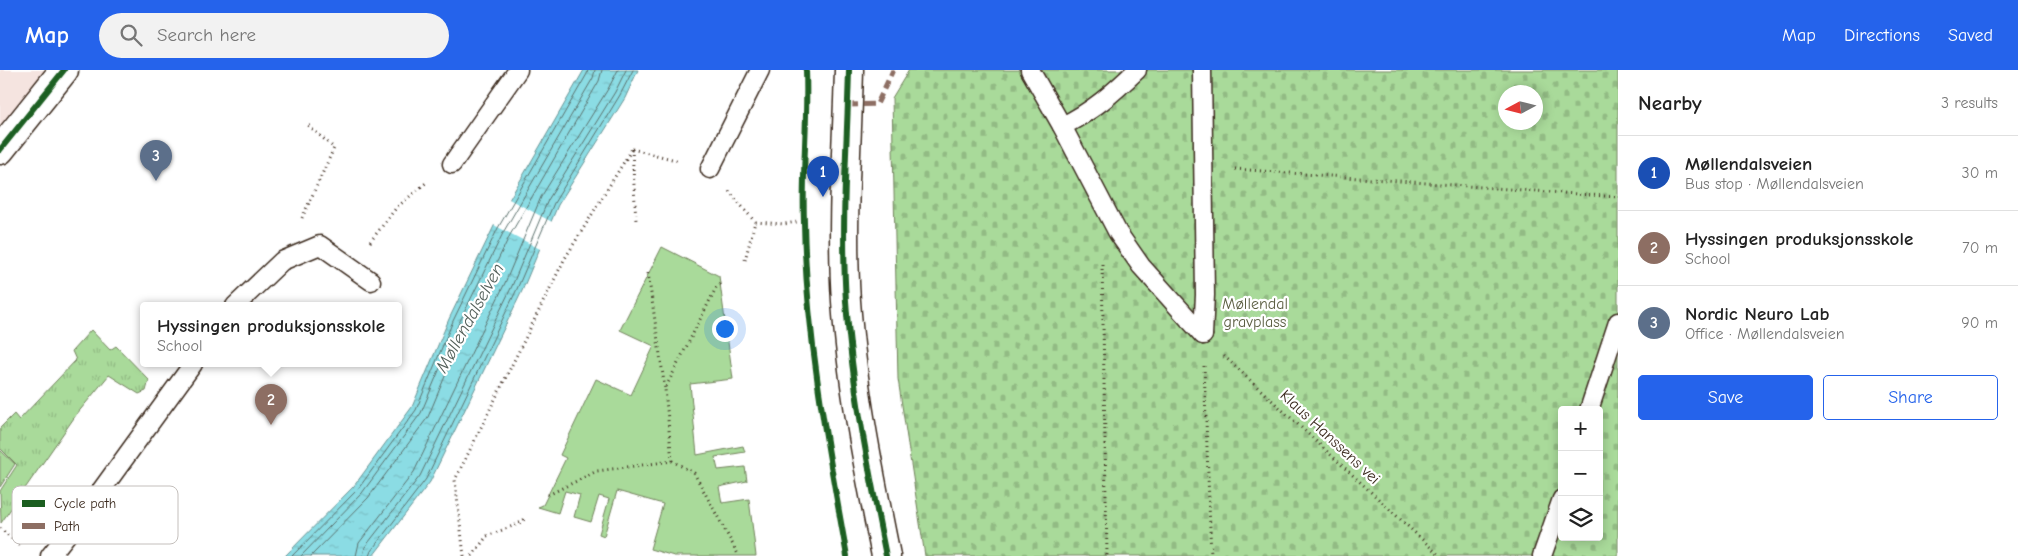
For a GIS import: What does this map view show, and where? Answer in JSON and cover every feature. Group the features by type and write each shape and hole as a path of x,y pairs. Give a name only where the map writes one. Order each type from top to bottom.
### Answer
{"street":[{"path":"0,150 64,70"},
{"path":"849,70 843,232 846,300 860,421 886,556"}],"lane":[{"path":"452,164 518,70"},
{"path":"710,168 760,70"},
{"path":"1030,70 1122,240 1141,266 1203,336"},
{"path":"1062,126 1082,117 1137,70"},
{"path":"1202,70 1205,295 1203,336"},
{"path":"239,302 282,261 320,244 371,281"},
{"path":"1591,406 1618,322"},
{"path":"104,486 191,367"},
{"path":"1542,556 1558,510"},
{"path":"50,556 60,544"}],"path":[{"path":"282,261 334,148 308,125"},
{"path":"632,149 710,168 755,222 784,224 804,222"},
{"path":"632,149 636,221"},
{"path":"464,556 455,480 564,260 632,149"},
{"path":"1203,167 1618,197"},
{"path":"350,266 406,198"},
{"path":"804,213 804,231"},
{"path":"745,260 755,222"},
{"path":"1102,261 1107,556"},
{"path":"648,274 666,389 672,461"},
{"path":"666,389 716,288 720,284"},
{"path":"1203,336 1211,556"},
{"path":"548,495 596,471 672,461 694,473 739,556"},
{"path":"472,556 487,536 518,524 526,518"},
{"path":"0,528 12,539"},
{"path":"17,544 24,550"}],"shaded area":[{"path":"0,70 64,70 0,150"}],"green space":[{"name":"Møllendal gravplass","path":"909,70 1618,70 1618,556 925,556 898,379 892,98"},
{"path":"662,247 719,276 733,379 690,384 697,455 743,446 745,452 715,457 718,470 745,467 747,481 719,487 722,503 749,499 756,556 674,556 650,549 663,504 617,491 604,536 599,534 609,499 599,496 591,522 574,517 580,495 565,491 558,513 538,507 543,505 566,458 560,455 596,379 631,395 654,346 620,330"},
{"path":"91,330 110,350 116,346 149,380 146,391 139,394 109,375 76,415 27,486 12,486 12,507 1,523 0,491 17,465 0,448 0,428 14,414 19,420 76,360 72,351"},
{"path":"0,450 15,464 0,487"}],"water":[{"name":"Møllendalselven","path":"584,70 638,70 625,98 558,205 522,291 430,482 373,556 285,556 354,486 412,407 449,319 494,226"}],"pier":[{"path":"507,198 554,223 542,250 492,224"}],"marked path":[{"path":"848,105 877,104 893,70"}],"cycle path":[{"path":"0,150 64,70"},
{"path":"806,70 804,203 809,306 819,390 847,556"},
{"path":"849,70 844,214 846,301 852,365 867,461 886,556"}],"place":[{"name":"Nordic Neuro Lab","path":"156,181"},
{"name":"Møllendalsveien","path":"823,197"},
{"name":"Hyssingen produksjonsskole","path":"271,425"}]}
